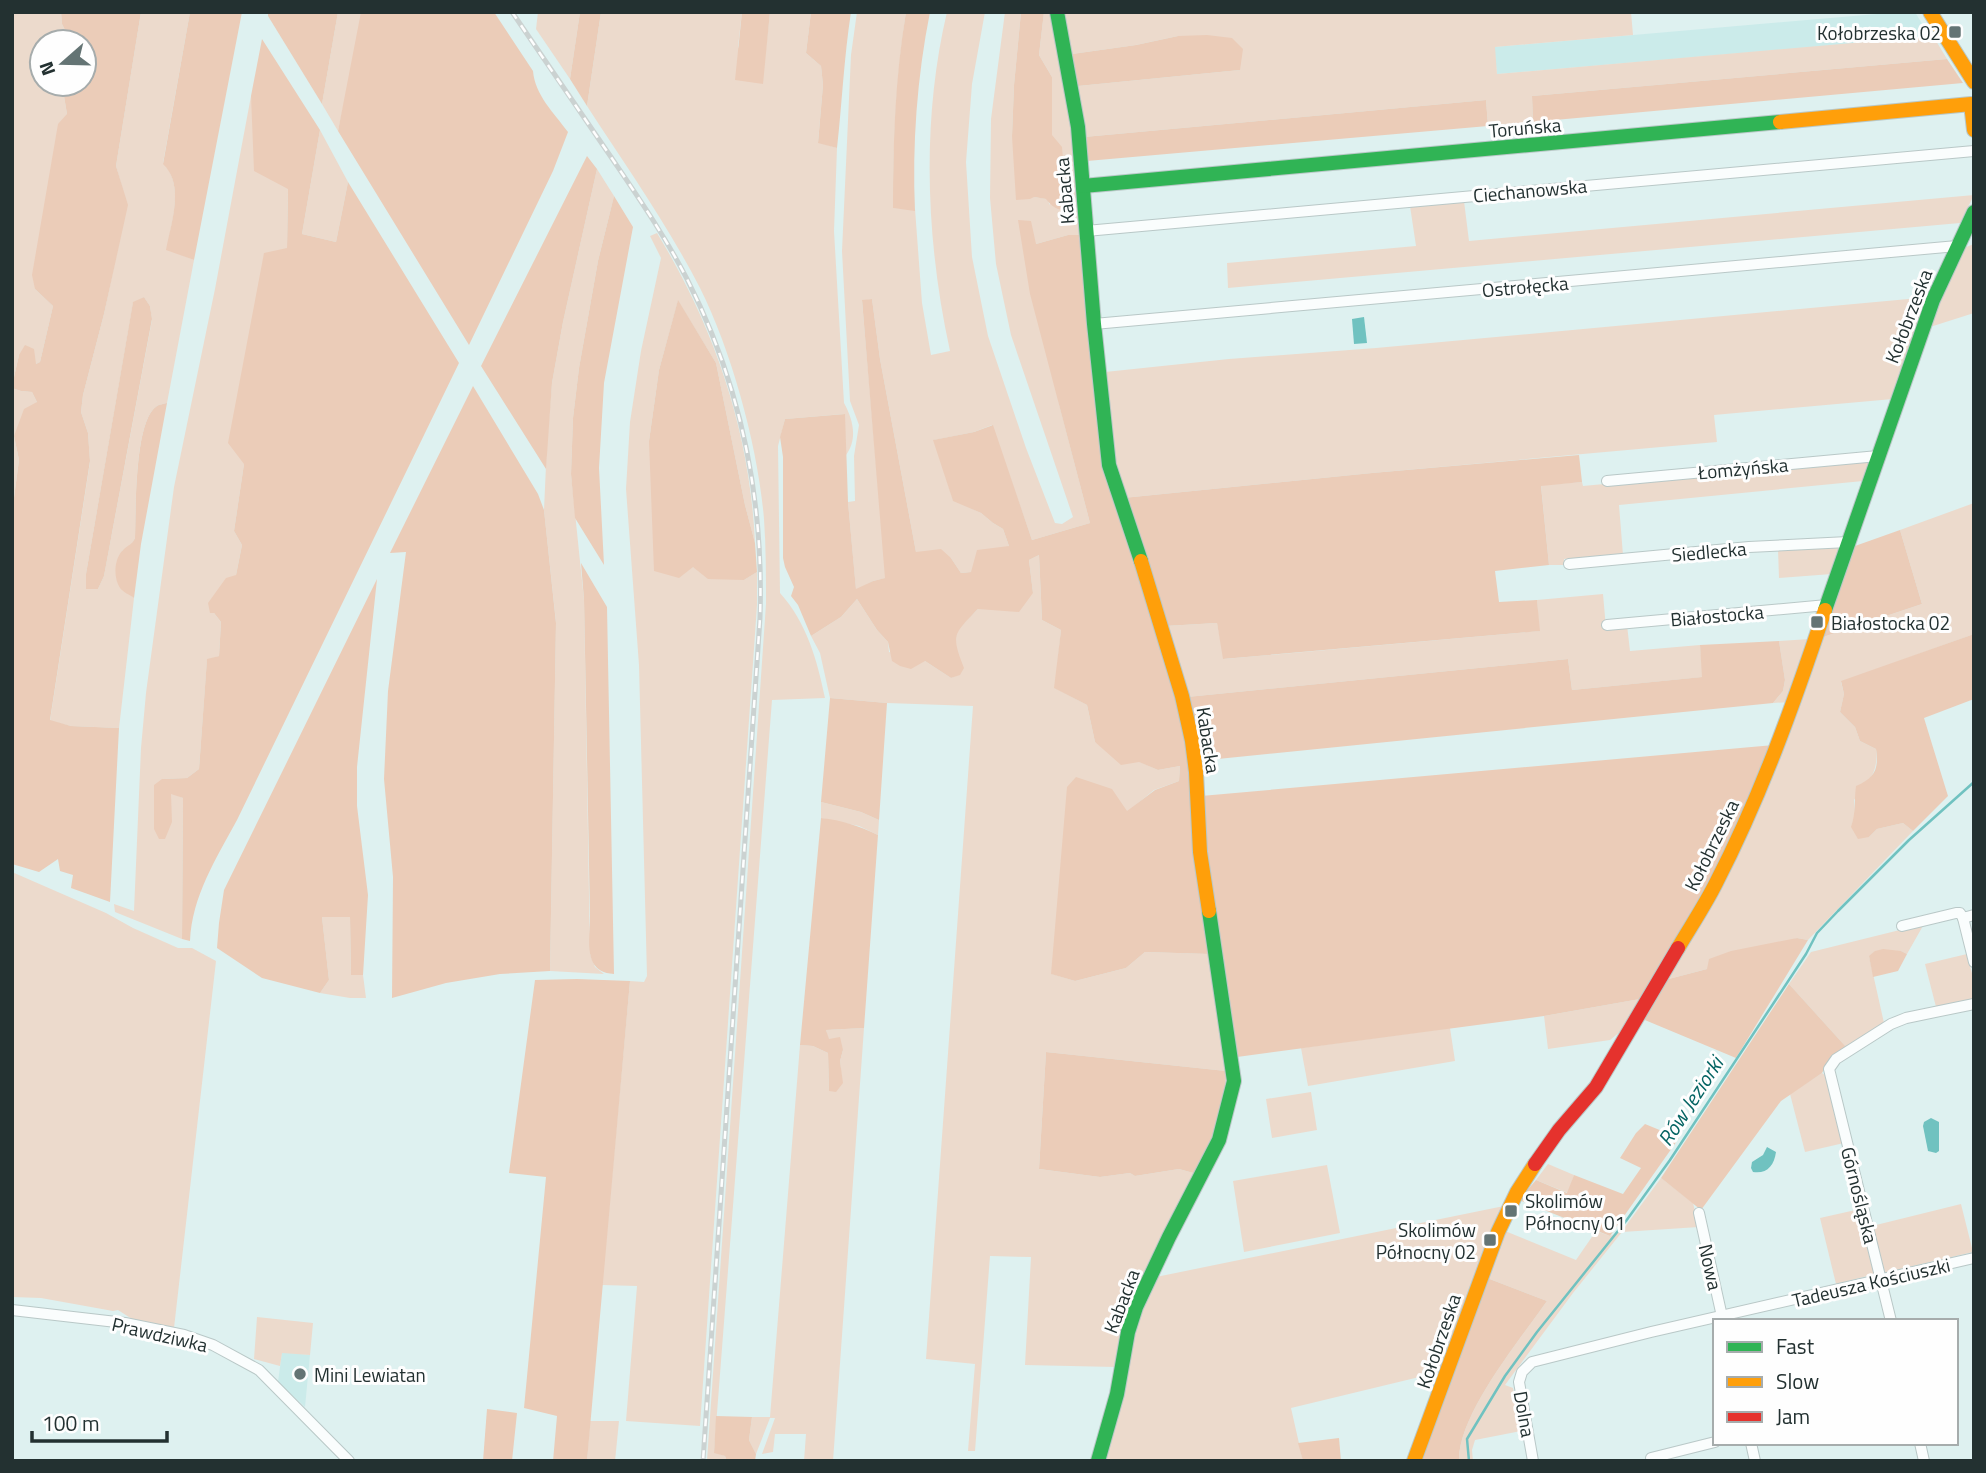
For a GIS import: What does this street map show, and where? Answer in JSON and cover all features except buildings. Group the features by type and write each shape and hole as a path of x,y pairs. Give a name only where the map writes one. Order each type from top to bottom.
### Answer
{"street":[{"name":"Kabacka","path":"1057,12 1078,127 1109,465 1182,696 1192,741 1200,852 1234,1081 1219,1140 1136,1307 1125,1344 1117,1394 1098,1461"},
{"path":"1930,12 1974,82"},
{"name":"Toruńska","path":"1083,186 1971,104 1974,130"},
{"name":"Ciechanowska","path":"1086,231 1974,151"},
{"name":"Kołobrzeska","path":"1414,1461 1492,1245 1508,1209 1570,1116 1596,1087 1714,887 1740,837 1793,705 1933,300 1974,212"},
{"name":"Ostrołęcka","path":"1094,324 1956,246"},
{"name":"Łomżyńska","path":"1607,481 1878,456"},
{"name":"Siedlecka","path":"1569,564 1749,547 1848,542"},
{"name":"Białostocka","path":"1608,625 1827,606"},
{"path":"1902,926 1956,913 1968,916 1974,962"},
{"name":"Górnośląska","path":"1891,1319 1829,1069 1836,1059 1891,1024 1906,1018 1974,1004"},
{"name":"Nowa","path":"1699,1213 1723,1319"},
{"name":"Tadeusza Kościuszki","path":"1723,1319 1974,1258"},
{"name":"Prawdziwka","path":"12,1310 134,1325 184,1335 213,1345 259,1370 349,1461"},
{"name":"Tadeusza Kościuszki","path":"1524,1368 1532,1362 1713,1321"},
{"name":"Dolna","path":"1524,1368 1519,1382 1533,1461"},
{"path":"1651,1458 1713,1442"}],"shaded area":[{"path":"12,12 61,12 64,28 28,28 28,98 64,98 67,114 35,289 53,306 40,362 36,364 19,355 12,386"},
{"path":"61,12 141,12 116,166 128,205 83,395 81,412 88,433 90,461 50,720 71,726 119,728 110,902 71,888 73,875 60,871 58,859 39,872 12,864 12,513 19,460 14,436 24,409 37,402 32,392 21,391 12,386 19,355 25,345 34,349 36,364 40,362 53,306 35,289 32,275 58,124 67,114 64,98 98,98 98,28 64,28"},
{"path":"141,12 190,12 163,163 170,172 175,193 167,249 194,260 167,403 157,406 149,415 140,447 135,538 132,544 122,551 121,588 134,598 119,728 71,726 50,721 90,462 88,433 81,412 83,395 104,314 127,205 116,166","holes":["144,297 150,306 152,320 104,576 98,589 86,574 133,303"]},
{"path":"190,12 242,12 194,260 166,250 175,193 170,173 163,164"},
{"path":"268,12 338,12 322,104 268,16"},
{"path":"338,12 364,12 338,131 322,104"},
{"path":"361,12 494,12 533,71 541,96 568,132 553,171 469,345 338,131"},
{"path":"538,12 580,12 570,79 536,29"},
{"path":"580,12 601,12 587,106 570,79"},
{"path":"601,12 742,12 738,47 762,84 770,12 811,12 806,53 821,66 823,85 818,142 837,148 834,231 844,403 852,422 853,436 846,455 844,414 785,419 778,446 780,593 810,642 825,698 772,700 714,1452 725,1456 727,1461 707,1461 766,604 764,519 750,431 733,370 712,313 674,241 587,106"},
{"path":"742,12 770,12 763,84 735,80"},
{"path":"811,12 851,12 837,148 818,143 823,85 821,66 806,53"},
{"path":"857,12 906,12 896,110 893,208 915,209 922,303 931,355 950,351 936,267 930,182 933,96 939,54 947,12 985,12 972,84 966,162 972,257 988,336 1055,523 1062,524 1073,517 1011,335 996,264 990,198 991,119 1005,12 1021,12 1012,136 1034,197 1047,199 1050,205 1052,77 1039,55 1044,12 1054,12 1069,96 1081,235 1068,235 1036,244 1059,404 1090,523 1032,540 992,425 974,432 934,440 953,500 981,513 1003,529 1009,546 971,572 961,573 951,558 916,552 880,359 872,299 862,301 886,578 856,590 848,502 855,501 854,456 859,425 850,401 842,251 851,55"},
{"path":"906,12 930,12 917,111 915,211 893,208 895,110"},
{"path":"1021,12 1044,12 1039,55 1052,77 1052,135 1062,147 1067,210 1055,208 1046,199 1034,197 1016,200 1012,136"},
{"path":"1062,12 1631,12 1633,35 1495,47 1497,74 1933,36 1947,59 1532,96 1533,122 1488,126 1486,100 1084,137 1078,86 1240,70 1178,36 1072,54"},
{"path":"1915,12 1930,37 1497,74 1494,47"},
{"path":"1178,36 1232,38 1243,49 1240,70 1078,86 1072,54"},
{"path":"262,39 320,130 302,234 336,242 348,182 459,363 237,820 206,878 195,909 190,941 182,939 183,798 171,794 172,822 165,839 159,839 154,829 154,785 162,779 187,778 199,769 207,659 219,656 221,622 214,613 210,613 208,603 226,578 236,575 242,545 234,531 244,464 228,443 264,253 287,248 288,189 254,171 251,96"},
{"path":"1947,59 1963,83 1533,122 1532,96"},
{"path":"251,96 254,118 288,188 287,248 244,464 234,531 242,545 236,575 214,613 221,622 219,656 207,660 199,769 187,778 162,779 171,793 183,798 182,939 115,912 114,904 134,911 146,693 174,487"},
{"path":"1486,100 1488,126 1087,161 1084,137"},
{"path":"320,130 348,182 336,242 302,234"},
{"path":"587,156 597,169 552,383 546,469 481,366"},
{"path":"597,169 614,196 598,261 579,368 573,418 571,474 584,600 590,954 595,967 604,974 550,971 556,622 544,510 552,383"},
{"path":"1974,195 1960,223 1228,288 1227,263 1416,246 1410,206 1464,201 1469,241"},
{"path":"614,196 633,227 604,383 599,468 604,565 575,518 571,474 573,418 579,368 598,261"},
{"path":"1018,220 1031,221 1036,244 1068,235 1081,235 1118,513 1177,698 1190,758 1193,855 1209,954 1145,952 1126,968 1075,981 1051,974 1067,787 1076,777 1112,789 1127,811 1155,790 1179,781 1180,766 1158,770 1139,762 1121,765 1095,742 1087,705 1054,688 1061,630 1042,620 1039,555 1029,560 1033,593 1019,612 978,609 963,624 956,641 964,668 960,675 951,678 925,661 911,669 892,661 888,642 857,599 841,617 811,636 798,605 791,596 794,587 783,558 783,457 780,437 785,419 845,414 848,502 856,589 885,578 862,300 872,299 880,359 916,552 941,549 961,573 971,572 977,550 1009,546 1003,529 981,513 953,501 933,440 974,432 993,425 1032,540 1090,523 1030,294"},
{"path":"657,233 696,306 726,382 746,461 755,543 716,363 678,301 659,370 649,441 693,567 744,580 757,572 757,605 700,1426 626,1421 637,1286 602,1285 630,981 644,982 647,976 639,665 626,489 630,422 641,351 661,258 650,236"},
{"path":"1974,244 1974,313 1930,327 1961,249"},
{"path":"144,297 150,306 152,319 104,576 98,589 86,589 86,574 133,302"},
{"path":"1930,297 1893,399 1714,415 1717,442 1123,498 1114,462 1105,372"},
{"path":"678,300 716,363 755,543 757,572 744,580 708,579 693,567 679,578 654,571 649,441 659,370"},
{"path":"473,386 538,494 544,510 556,623 550,971 500,974 446,983 392,998 393,877 384,779 388,691 406,552 390,553"},
{"path":"12,388 32,392 37,402 14,436 19,460 12,513"},
{"path":"167,403 141,544 134,598 118,584 116,563 123,550 135,538 136,488 144,429 149,415 157,406"},
{"path":"1579,455 1582,482 1541,486 1549,565 1495,571 1499,602 1537,600 1540,631 1223,659 1217,623 1165,626 1123,498 1372,473"},
{"path":"1871,459 1863,481 1619,505 1623,555 1564,559 1564,565 1549,565 1541,485 1582,482 1583,486"},
{"path":"1974,503 1974,634 1841,682 1844,694 1840,712 1855,727 1860,741 1876,749 1874,771 1854,800 1855,818 1869,837 1877,829 1903,823 1913,831 1808,940 1797,938 1707,969 1661,981 1737,853 1804,694 1823,637 1922,604 1900,530"},
{"path":"1900,530 1922,604 1823,637 1855,546"},
{"path":"1841,546 1832,574 1779,578 1778,549"},
{"path":"1039,555 1042,620 1061,630 1055,688 1087,705 1095,742 1158,770 1180,766 1179,781 1154,790 1127,812 1052,974 1075,981 1126,968 1145,952 1209,954 1226,1071 1046,1052 1039,1169 1100,1177 1130,1173 1135,1176 1179,1169 1197,1174 1116,1367 1025,1365 1031,1257 990,1256 975,1451 968,1451 975,1364 926,1359 973,706 830,698 820,653 811,636 841,617 857,599 888,642 889,652 925,661 951,678 960,674 955,643 957,630 978,609 1033,593 1029,560"},
{"path":"581,563 607,607 614,974 604,972 592,961 589,944 584,600"},
{"path":"377,579 357,767 357,806 368,895 363,975 351,975 350,917 322,917 329,980 320,993 262,978 217,948 219,923 224,890"},
{"path":"1603,594 1606,628 1627,625 1630,651 1700,645 1703,677 1572,690 1568,659 1187,697 1165,626 1217,623 1224,659 1539,631 1537,600"},
{"path":"1974,634 1974,699 1924,718 1948,796 1913,831 1903,823 1877,829 1869,837 1858,839 1851,827 1856,786 1868,780 1874,772 1877,756 1876,749 1860,741 1855,727 1840,712 1844,694 1841,681"},
{"path":"1810,639 1791,702 1773,703 1783,691 1785,680 1779,641"},
{"path":"1779,641 1785,680 1783,691 1773,703 1198,761 1187,697 1568,659 1572,690 1702,677 1700,645"},
{"path":"830,698 887,703 879,820 861,812 821,802"},
{"path":"1774,745 1734,835 1662,965 1640,999 1544,1016 1237,1057 1216,937 1201,796"},
{"path":"821,802 861,812 879,820 878,835 859,826 821,818"},
{"path":"821,818 850,824 878,835 864,1028 826,1030 829,1039 840,1037 843,1050 840,1061 843,1083 836,1092 829,1091 828,1053 813,1046 800,1045"},
{"path":"12,872 178,948 192,948 216,961 174,1328 132,1319 118,1310 41,1298 12,1297"},
{"path":"350,916 351,975 363,975 366,998 320,993 329,980 322,917"},
{"path":"1924,924 1907,954 1901,951 1869,956 1884,1023 1847,1048 1789,984 1811,952"},
{"path":"1797,938 1808,940 1736,1058 1640,1018 1661,981 1707,969 1709,959 1731,951"},
{"path":"1883,949 1907,954 1898,971 1873,977 1869,956"},
{"path":"1967,954 1974,981 1974,999 1936,1007 1925,964"},
{"path":"535,980 630,981 587,1461 553,1461 557,1416 524,1408 546,1177 509,1173"},
{"path":"1789,984 1847,1048 1829,1060 1822,1073 1781,1101 1701,1210 1661,1178"},
{"path":"1640,999 1621,1031 1610,1040 1548,1049 1544,1016"},
{"path":"864,1028 833,1461 804,1461 806,1434 775,1434 773,1452 762,1454 775,1418 770,1418 756,1454 749,1440 752,1417 770,1417 800,1045 813,1046 828,1053 829,1091 842,1083 840,1061 843,1050 828,1039 826,1030"},
{"path":"1450,1028 1455,1061 1308,1086 1301,1048"},
{"path":"1046,1052 1226,1071 1225,1104 1216,1134 1197,1174 1179,1169 1135,1176 1130,1173 1100,1177 1039,1169"},
{"path":"1822,1073 1829,1078 1844,1143 1805,1152 1790,1094"},
{"path":"1311,1092 1317,1130 1272,1138 1266,1099"},
{"path":"1645,1124 1679,1138 1610,1236 1519,1200 1536,1180 1567,1193 1574,1175 1623,1194 1641,1168 1620,1158"},
{"path":"1548,1164 1574,1175 1568,1193 1536,1180"},
{"path":"1327,1165 1340,1233 1244,1252 1233,1181"},
{"path":"1661,1178 1693,1203 1699,1227 1622,1232 1505,1385 1513,1388 1521,1431 1475,1440 1473,1461 1459,1461 1461,1442 1479,1400 1547,1301 1487,1278 1505,1231 1576,1260 1596,1231 1610,1236 1622,1231"},
{"path":"1961,1204 1973,1252 1883,1273 1872,1226"},
{"path":"1504,1206 1440,1372 1291,1408 1303,1461 1103,1461 1133,1333 1156,1277"},
{"path":"1860,1209 1875,1274 1836,1284 1820,1218"},
{"path":"1487,1278 1547,1301 1479,1400 1461,1442 1459,1461 1419,1461"},
{"path":"257,1317 313,1323 310,1355 282,1353 280,1366 254,1359"},
{"path":"282,1352 310,1355 305,1407 278,1382"},
{"path":"487,1409 517,1413 512,1461 483,1461"},
{"path":"716,1416 752,1417 749,1440 756,1454 755,1461 727,1461 725,1456 714,1453"},
{"path":"590,1421 619,1421 615,1461 587,1461"},
{"path":"1339,1438 1341,1461 1303,1461 1298,1443"}],"water":[{"path":"1364,317 1367,343 1354,344 1352,319"},
{"path":"1931,1118 1939,1122 1939,1151 1936,1153 1928,1151 1923,1126 1924,1122"},
{"path":"1767,1147 1776,1152 1772,1165 1762,1172 1753,1172 1752,1162 1763,1155"}],"waterway":[{"name":"Rów Jeziorki","path":"1469,1461 1467,1439 1505,1376 1670,1160 1806,954 1817,933 1909,840 1974,782"}],"railway":[{"path":"512,12 641,202 687,279 722,360 735,402 753,487 758,530 760,618 703,1461"}],"traffic: fast":[{"path":"1057,12 1078,127 1109,465 1141,561"},
{"path":"1083,186 1780,122"},
{"path":"1825,610 1933,300 1974,212"},
{"path":"1098,1461 1117,1394 1128,1332 1136,1307 1219,1140 1234,1081 1209,911"}],"traffic: slow":[{"path":"1930,12 1974,82"},
{"path":"1780,122 1971,104 1974,130"},
{"path":"1141,561 1182,696 1192,741 1200,852 1209,911"},
{"path":"1678,948 1712,891 1748,817 1789,714 1825,610"},
{"path":"1414,1461 1498,1232 1517,1192 1535,1164"}],"traffic: jam":[{"path":"1535,1164 1559,1130 1596,1087 1678,948"}],"place":[{"name":"Kołobrzeska 02","path":"1955,32"},
{"name":"Białostocka 02","path":"1817,622"},
{"name":"Skolimów Północny 01","path":"1511,1211"},
{"name":"Skolimów Północny 02","path":"1490,1240"},
{"name":"Mini Lewiatan","path":"300,1374"}]}
